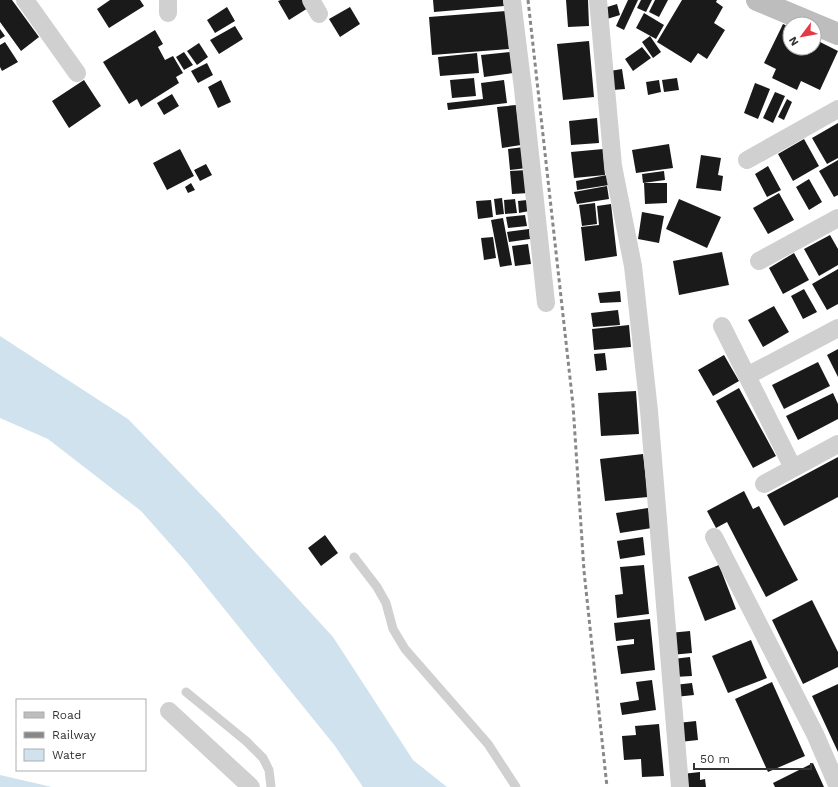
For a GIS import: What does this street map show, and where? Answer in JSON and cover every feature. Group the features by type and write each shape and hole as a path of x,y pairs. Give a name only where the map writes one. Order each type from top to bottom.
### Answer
{"street":[{"path":"25,0 77,73"},
{"path":"512,0 546,303"},
{"path":"598,0 613,166 633,266 647,396 680,787"},
{"path":"757,0 838,34"},
{"path":"747,160 838,109"},
{"path":"759,261 838,218"},
{"path":"722,326 794,468"},
{"path":"747,376 838,328"},
{"path":"764,484 838,444"},
{"path":"714,537 815,734 838,787"},
{"path":"169,711 251,787"}],"lane":[{"path":"354,557 377,587 386,603 393,629 405,649 488,744 516,787"},
{"path":"186,692 246,741 263,758 268,770 272,787"}],"water":[{"path":"0,336 128,419 221,515 333,637 413,760 447,787 363,787 335,746 188,564 141,511 48,439 0,418"},
{"path":"0,775 52,787 0,787"}],"building":[{"path":"0,0 12,0 39,37 21,51 0,22"},
{"path":"110,0 140,0 144,6 109,28 97,9"},
{"path":"303,0 308,8 289,20 278,1"},
{"path":"433,0 503,0 504,6 434,12"},
{"path":"566,0 588,0 589,26 568,27"},
{"path":"628,0 638,0 624,30 616,26"},
{"path":"641,0 652,0 646,12 637,8"},
{"path":"655,0 668,0 659,17 649,12"},
{"path":"682,0 717,0 716,2 723,7 714,23 725,30 707,59 698,53 691,63 657,42"},
{"path":"617,4 620,15 607,19 604,8"},
{"path":"227,7 235,21 215,33 207,20"},
{"path":"350,7 360,24 340,37 329,19"},
{"path":"506,11 509,49 432,55 429,17"},
{"path":"644,13 664,25 656,39 636,28"},
{"path":"235,26 243,39 219,54 210,40"},
{"path":"782,26 782,56 822,56 822,43 838,51 820,90 801,81 797,90 772,78 776,69 764,63"},
{"path":"0,29 5,36 0,39"},
{"path":"155,30 163,44 158,47 165,60 173,56 183,73 176,77 179,83 141,107 137,99 129,104 103,62"},
{"path":"650,36 661,52 653,58 642,42"},
{"path":"589,41 594,97 563,100 557,44"},
{"path":"5,42 18,62 2,71 0,67 0,45"},
{"path":"199,43 208,57 197,65 187,51"},
{"path":"642,47 651,58 633,71 625,59"},
{"path":"184,52 193,65 184,70 176,57"},
{"path":"510,52 513,73 484,77 481,55"},
{"path":"477,53 479,73 440,76 438,57"},
{"path":"207,63 213,75 198,83 191,71"},
{"path":"622,69 625,89 613,90 610,71"},
{"path":"474,78 476,96 452,98 450,80"},
{"path":"677,78 679,90 664,92 662,80"},
{"path":"84,80 101,106 69,128 52,101"},
{"path":"221,80 231,102 218,108 208,87"},
{"path":"504,80 507,103 448,110 447,103 483,99 481,83"},
{"path":"659,80 661,92 648,95 646,82"},
{"path":"755,83 770,89 758,119 744,113"},
{"path":"775,92 785,96 773,123 763,118"},
{"path":"172,94 179,106 164,115 157,103"},
{"path":"787,99 792,102 784,120 778,117"},
{"path":"516,105 521,145 502,148 497,107"},
{"path":"597,118 599,143 571,145 569,121"},
{"path":"838,123 838,158 827,164 812,138"},
{"path":"804,139 819,166 793,181 778,154"},
{"path":"669,144 673,168 636,173 632,150"},
{"path":"524,147 527,168 510,170 508,149"},
{"path":"180,149 194,176 167,190 153,163"},
{"path":"603,149 605,175 574,178 571,152"},
{"path":"701,155 721,158 718,175 723,176 721,191 696,188"},
{"path":"838,160 838,195 834,197 819,171"},
{"path":"206,164 212,175 200,181 194,170"},
{"path":"768,166 781,190 767,197 755,174"},
{"path":"527,170 529,193 512,194 510,171"},
{"path":"664,171 665,180 643,183 642,174"},
{"path":"607,175 609,185 577,190 576,181"},
{"path":"809,179 822,202 809,210 796,187"},
{"path":"191,183 195,190 188,193 185,187"},
{"path":"644,183 667,183 667,203 645,204"},
{"path":"607,186 609,199 577,204 574,192"},
{"path":"779,193 794,220 768,234 753,208"},
{"path":"502,198 504,214 496,215 494,199"},
{"path":"515,199 517,213 505,214 504,200"},
{"path":"679,199 721,217 707,248 666,229"},
{"path":"491,200 493,217 478,219 476,201"},
{"path":"527,200 529,211 519,213 518,201"},
{"path":"595,203 597,224 582,226 579,205"},
{"path":"611,204 617,256 585,261 581,227 599,225 597,206"},
{"path":"642,212 664,216 659,243 638,239"},
{"path":"525,215 527,226 508,228 506,217"},
{"path":"503,218 512,265 500,267 491,220"},
{"path":"529,229 530,239 509,242 507,232"},
{"path":"830,235 838,249 838,265 819,276 804,249"},
{"path":"493,237 496,258 484,260 481,238"},
{"path":"528,244 531,264 515,266 512,246"},
{"path":"722,252 729,285 679,295 673,261"},
{"path":"794,253 809,280 783,294 769,268"},
{"path":"838,269 838,304 827,310 812,284"},
{"path":"804,289 817,312 803,319 791,296"},
{"path":"620,291 621,302 600,303 598,293"},
{"path":"774,306 789,332 763,347 748,320"},
{"path":"618,310 620,325 593,327 591,313"},
{"path":"629,325 631,347 594,350 592,329"},
{"path":"838,349 838,377 827,355"},
{"path":"605,353 607,370 596,371 594,354"},
{"path":"724,355 739,381 713,396 698,370"},
{"path":"818,362 830,386 784,409 772,385"},
{"path":"739,388 776,456 753,468 716,401"},
{"path":"636,391 639,434 601,436 598,393"},
{"path":"833,393 838,404 838,419 798,440 786,416"},
{"path":"643,454 648,497 605,501 600,459"},
{"path":"838,457 838,497 784,526 767,495"},
{"path":"744,491 753,509 759,506 798,580 766,597 727,522 716,528 707,511"},
{"path":"648,508 652,528 620,533 616,513"},
{"path":"325,535 338,553 321,566 308,548"},
{"path":"643,537 645,555 620,559 617,541"},
{"path":"644,565 649,614 617,618 615,595 623,594 620,567"},
{"path":"719,565 736,609 705,621 688,577"},
{"path":"812,600 838,652 838,667 803,684 772,620"},
{"path":"650,619 655,670 621,674 617,646 634,644 634,639 616,641 614,623"},
{"path":"690,631 692,653 671,655 669,633"},
{"path":"751,640 767,678 728,693 712,656"},
{"path":"690,657 692,676 674,677 673,659"},
{"path":"652,680 656,710 622,715 620,703 639,700 636,682"},
{"path":"772,682 805,756 768,772 735,699"},
{"path":"692,683 694,695 675,697 674,685"},
{"path":"838,684 838,752 812,696"},
{"path":"696,721 698,740 680,742 678,723"},
{"path":"659,724 664,776 642,777 641,759 624,760 622,736 636,735 635,726"},
{"path":"813,763 824,787 775,787 773,783"},
{"path":"700,772 700,780 705,779 706,787 684,787 682,774"}],"railway":[{"path":"528,0 573,405 584,571 607,787"}]}
